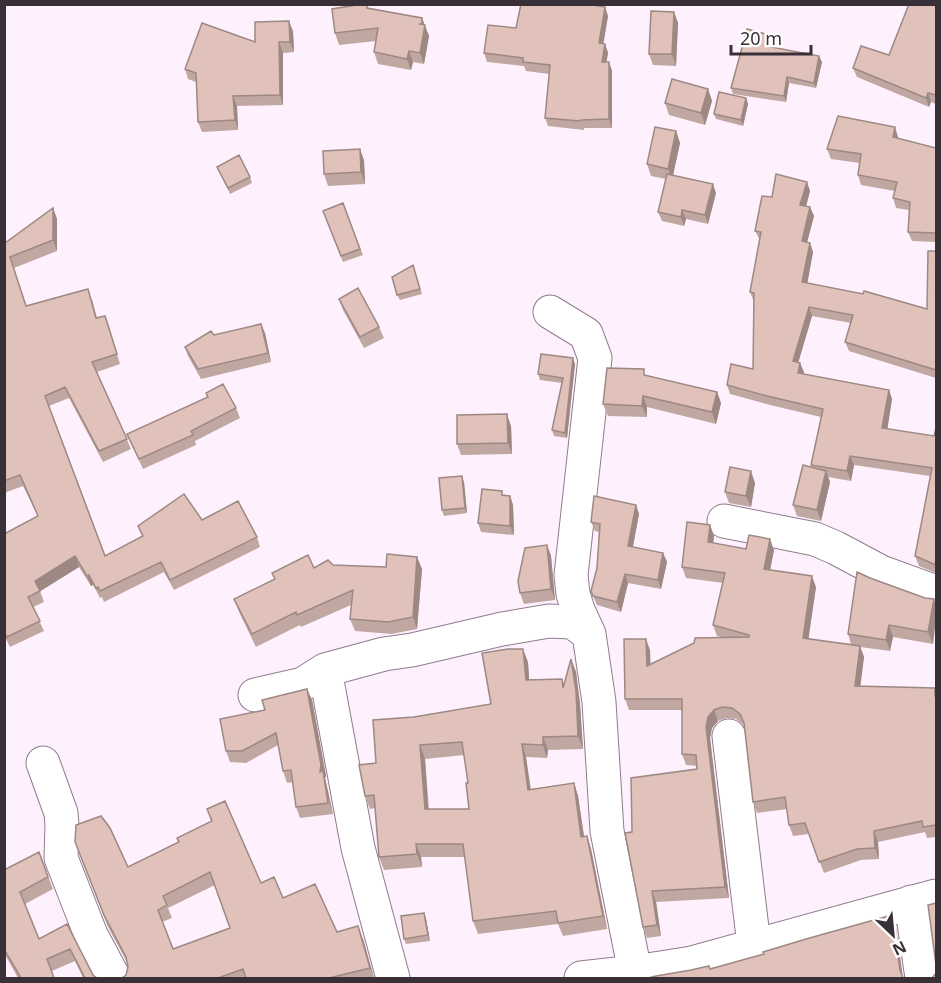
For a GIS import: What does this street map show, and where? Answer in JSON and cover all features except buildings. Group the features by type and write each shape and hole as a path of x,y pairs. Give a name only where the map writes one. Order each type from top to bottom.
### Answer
{"street":[{"path":"550,312 586,334 595,358 571,575 578,610 590,634 599,702 607,831 635,972"},
{"path":"724,521 815,538 881,572 936,592"},
{"path":"255,695 303,684 324,670 384,654 412,650 502,629 549,621 572,622 590,634"},
{"path":"324,670 358,848 393,978"},
{"path":"729,736 754,945"},
{"path":"43,763 61,813 61,858 91,935 114,978"},
{"path":"581,978 692,963 924,898 922,978"}]}
